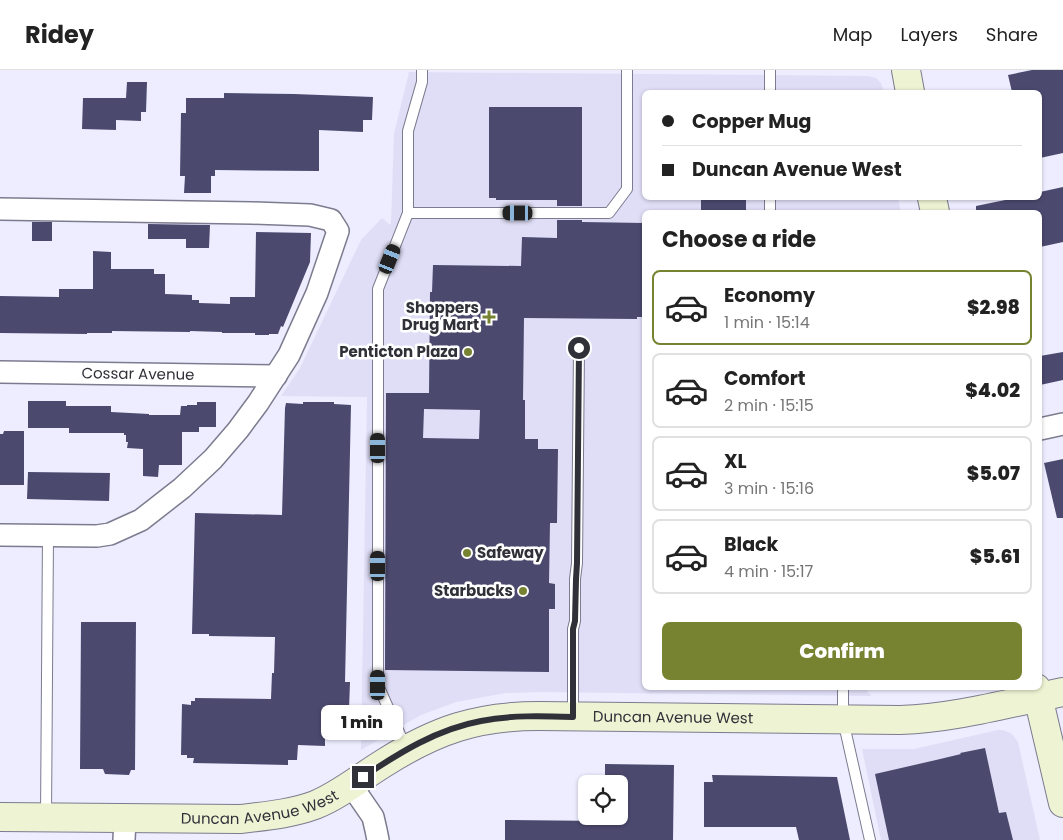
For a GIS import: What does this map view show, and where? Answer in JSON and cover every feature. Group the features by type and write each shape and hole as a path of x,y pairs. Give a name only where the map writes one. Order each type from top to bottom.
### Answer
{"street":[{"path":"906,70 910,90"},
{"path":"0,209 310,215 331,220 338,231 317,292 289,355 238,430 182,488 141,520 110,534 97,536 0,535"},
{"name":"Cossar Avenue","path":"0,372 276,376"},
{"path":"1042,429 1063,424"},
{"path":"1046,692 1063,803"},
{"name":"Duncan Avenue West","path":"0,817 46,818 124,829 270,816 314,805 340,792 407,749 455,727 479,721 520,716 843,720 924,719 960,714 1046,692"},
{"path":"351,785 373,816 378,840"}],"lane":[{"path":"407,749 378,685 378,290 408,213 408,130 422,82 422,70"},
{"path":"408,213 609,213 627,189 627,70"},
{"path":"770,70 770,90"},
{"path":"573,717 579,348"},
{"path":"46,818 48,535"},
{"path":"843,690 843,720 870,840"}],"shaded area":[{"name":"Penticton Plaza","path":"409,72 868,76 876,78 881,83 883,90 642,90 642,200 898,200 901,210 642,210 642,690 867,690 871,696 506,693 456,702 421,715 361,750 367,397 281,396 300,368 361,240 382,218 390,225 391,223 394,134"},
{"path":"998,730 1012,734 1018,742 1040,840 881,840 862,749 914,749"}],"building":[{"path":"1032,70 1063,70 1063,153 1042,158 1042,90 1012,90 1008,75"},
{"path":"127,82 147,82 146,112 141,112 141,121 116,120 116,130 82,129 83,98 126,98"},
{"path":"224,93 373,97 372,120 363,120 363,132 319,130 319,171 215,170 215,176 211,176 211,193 184,193 185,176 180,176 181,113 186,113 186,98 224,98"},
{"path":"489,107 582,107 582,206 557,206 557,200 496,200 496,198 489,198"},
{"path":"1063,187 1063,242 1042,247 1042,210 976,210 976,206 1005,200 1042,200 1042,192"},
{"path":"701,200 746,200 746,210 701,210"},
{"name":"Safeway","path":"557,220 642,223 642,317 637,317 637,319 524,318 523,400 525,400 525,439 538,439 538,449 558,449 557,523 550,523 549,583 555,584 555,609 549,609 549,672 385,670 386,393 429,393 430,292 432,292 433,265 521,266 522,237 557,238","holes":["424,409 480,410 479,439 423,438"]},
{"path":"32,222 52,222 52,241 32,241"},
{"path":"148,224 210,225 209,248 186,248 186,239 148,239"},
{"path":"256,232 311,233 310,262 283,327 281,326 278,334 255,335 255,333 190,331 112,331 112,333 87,334 0,333 0,296 59,297 59,289 93,289 93,251 111,252 111,269 154,269 154,274 165,274 165,294 192,295 192,300 199,300 199,303 230,304 230,297 255,297"},
{"path":"1063,352 1063,380 1042,385 1042,356"},
{"path":"28,401 66,401 66,406 111,406 111,412 149,415 180,415 181,406 197,405 197,402 216,402 216,427 199,427 199,432 182,432 182,465 159,465 158,477 143,476 143,449 127,448 128,442 126,442 126,435 124,433 69,433 69,428 28,428"},
{"path":"303,402 334,402 334,404 351,405 345,682 350,682 348,736 344,736 344,740 325,739 325,746 298,745 297,760 288,760 288,765 193,763 194,758 187,758 187,755 181,755 182,704 191,705 191,701 195,701 195,698 271,699 275,637 192,634 195,513 282,515 285,408 286,403 303,404"},
{"path":"4,431 24,431 24,485 0,485 0,434 3,434"},
{"path":"1063,459 1063,518 1057,518 1044,463"},
{"path":"28,472 110,473 109,501 27,499"},
{"path":"81,622 136,622 135,770 131,770 129,775 105,774 103,769 80,769"},
{"path":"985,748 999,813 1006,812 1013,840 889,840 875,774"},
{"path":"605,764 674,765 673,840 505,840 505,820 578,821 578,825 628,825 628,775 605,775"},
{"path":"712,775 837,777 850,840 799,840 796,827 704,827 704,782 713,782"}],"place":[{"name":"Shoppers Drug Mart","path":"489,317"},
{"name":"Penticton Plaza","path":"468,352"},
{"name":"Safeway","path":"467,553"},
{"name":"Starbucks","path":"523,591"}],"route":[{"path":"363,777 407,749 455,727 506,717 573,717 573,629 577,574 579,348"}]}
